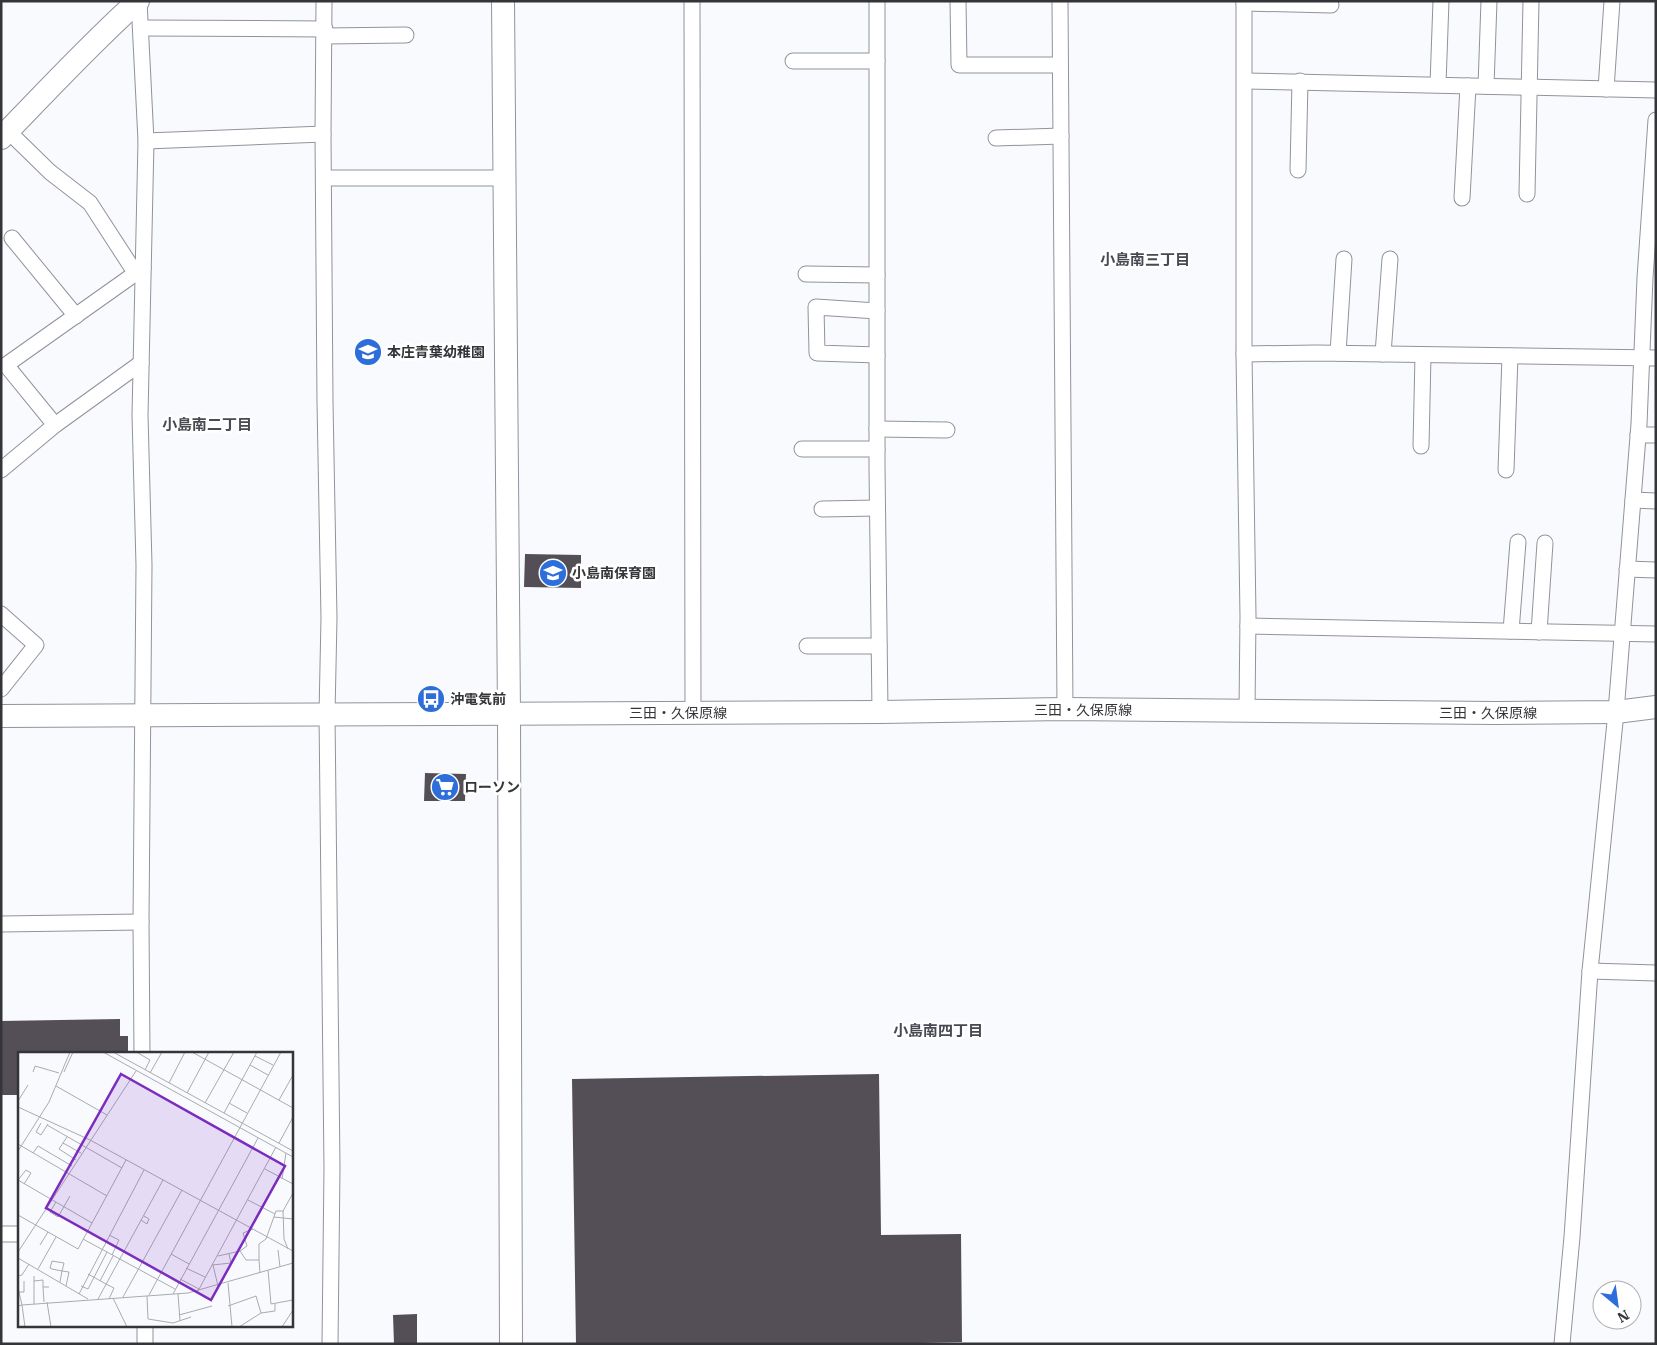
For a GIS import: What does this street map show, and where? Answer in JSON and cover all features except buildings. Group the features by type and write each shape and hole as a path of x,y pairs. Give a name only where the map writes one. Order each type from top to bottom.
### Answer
{"street":[{"path":"139,1 142,28 146,141 140,271 140,415 144,565 141,922 142,1052"},
{"path":"139,1 71,64 5,135 90,203 140,271"},
{"path":"324,1 323,134 329,618 327,714 332,1168 330,1344"},
{"path":"503,1 509,714 511,1344"},
{"path":"692,1 693,713"},
{"path":"877,1 877,508 880,712"},
{"path":"958,1 959,65 1060,65"},
{"path":"1060,1 1065,709"},
{"path":"1438,84 1441,1"},
{"path":"1486,86 1489,1"},
{"path":"1527,194 1532,1"},
{"path":"1606,89 1612,1"},
{"path":"1247,710 1244,2 1331,5"},
{"path":"142,28 406,35"},
{"path":"793,61 877,61"},
{"path":"1245,80 1656,90"},
{"path":"1298,170 1300,82"},
{"path":"1462,198 1468,86"},
{"path":"1562,1344 1573,1227 1590,971 1616,712 1638,435 1648,357 1656,120"},
{"path":"146,141 323,134"},
{"path":"996,138 1061,136"},
{"path":"324,178 505,178"},
{"path":"12,238 76,316"},
{"path":"1338,353 1344,259"},
{"path":"1383,354 1390,259"},
{"path":"56,426 6,365 140,271"},
{"path":"806,274 877,275"},
{"path":"877,311 816,307 817,353 877,355"},
{"path":"1244,354 1338,353 1648,357"},
{"path":"1420,446 1423,355"},
{"path":"1506,470 1510,356"},
{"path":"1,470 56,426 141,363"},
{"path":"877,429 946,430"},
{"path":"1638,435 1656,435"},
{"path":"802,449 877,449"},
{"path":"1632,500 1656,501"},
{"path":"822,509 877,508"},
{"path":"1511,631 1518,542"},
{"path":"1539,632 1545,542"},
{"path":"1627,570 1656,570"},
{"path":"1,614 36,645 1,689"},
{"path":"1248,626 1656,634"},
{"path":"807,646 879,646"},
{"name":"三田・久保原線","path":"1,716 880,712 1065,709 1495,714 1616,712 1656,707"},
{"path":"1,924 141,922"},
{"path":"1590,971 1656,973"},
{"path":"1,1234 18,1234"},
{"path":"145,1328 145,1344"}],"place":[{"name":"本庄青葉幼稚園","path":"368,352"},
{"name":"小島南保育園","path":"553,573"},
{"name":"沖電気前","path":"431,699"},
{"name":"ローソン","path":"445,787"}],"district":[{"name":"小島南三丁目","path":"1145,260"},
{"name":"小島南二丁目","path":"207,425"},
{"name":"小島南四丁目","path":"938,1031"}]}
